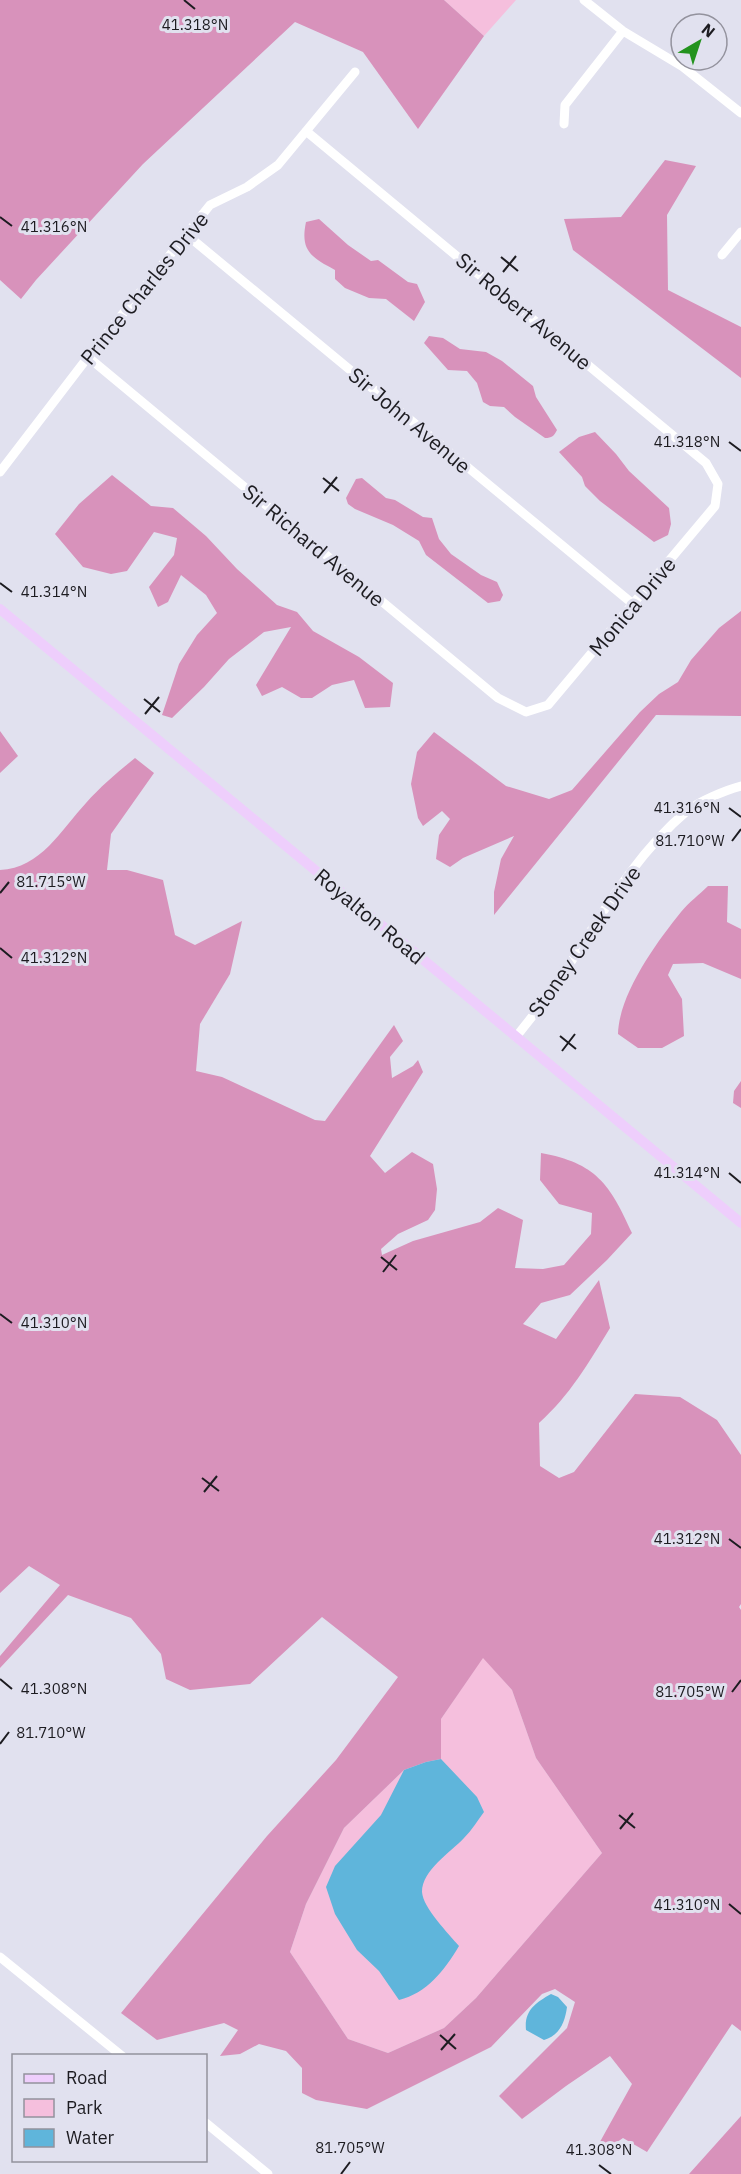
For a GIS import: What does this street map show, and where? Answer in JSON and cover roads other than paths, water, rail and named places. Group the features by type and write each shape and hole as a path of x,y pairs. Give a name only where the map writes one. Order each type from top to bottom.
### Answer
{"main road":[{"name":"Royalton Road","path":"0,609 741,1223"}],"street":[{"path":"584,0 623,31 683,67 741,113"},
{"path":"564,124 565,105 623,31"},
{"name":"Prince Charles Drive","path":"0,472 87,357 210,205 247,187 278,165 356,72"},
{"name":"Sir Robert Avenue","path":"306,131 706,463 718,484 715,506"},
{"path":"722,255 741,232"},
{"name":"Sir John Avenue","path":"187,235 633,604"},
{"name":"Sir Richard Avenue","path":"87,357 498,698 526,712 548,705"},
{"name":"Monica Drive","path":"548,705 715,506"},
{"name":"Stoney Creek Drive","path":"516,1037 556,986 631,871 654,844 689,810 730,789 741,786"},
{"path":"0,1957 121,2054"},
{"path":"207,2124 268,2174"}],"water":[{"path":"441,1759 477,1797 484,1812 467,1835 432,1869 423,1884 423,1898 427,1906 459,1946 434,1980 418,1992 399,2000 379,1971 357,1950 335,1914 326,1887 335,1866 381,1815 404,1770"},
{"path":"551,1994 558,1997 567,2007 561,2027 554,2035 544,2040 526,2030 526,2023 532,2008"}]}
